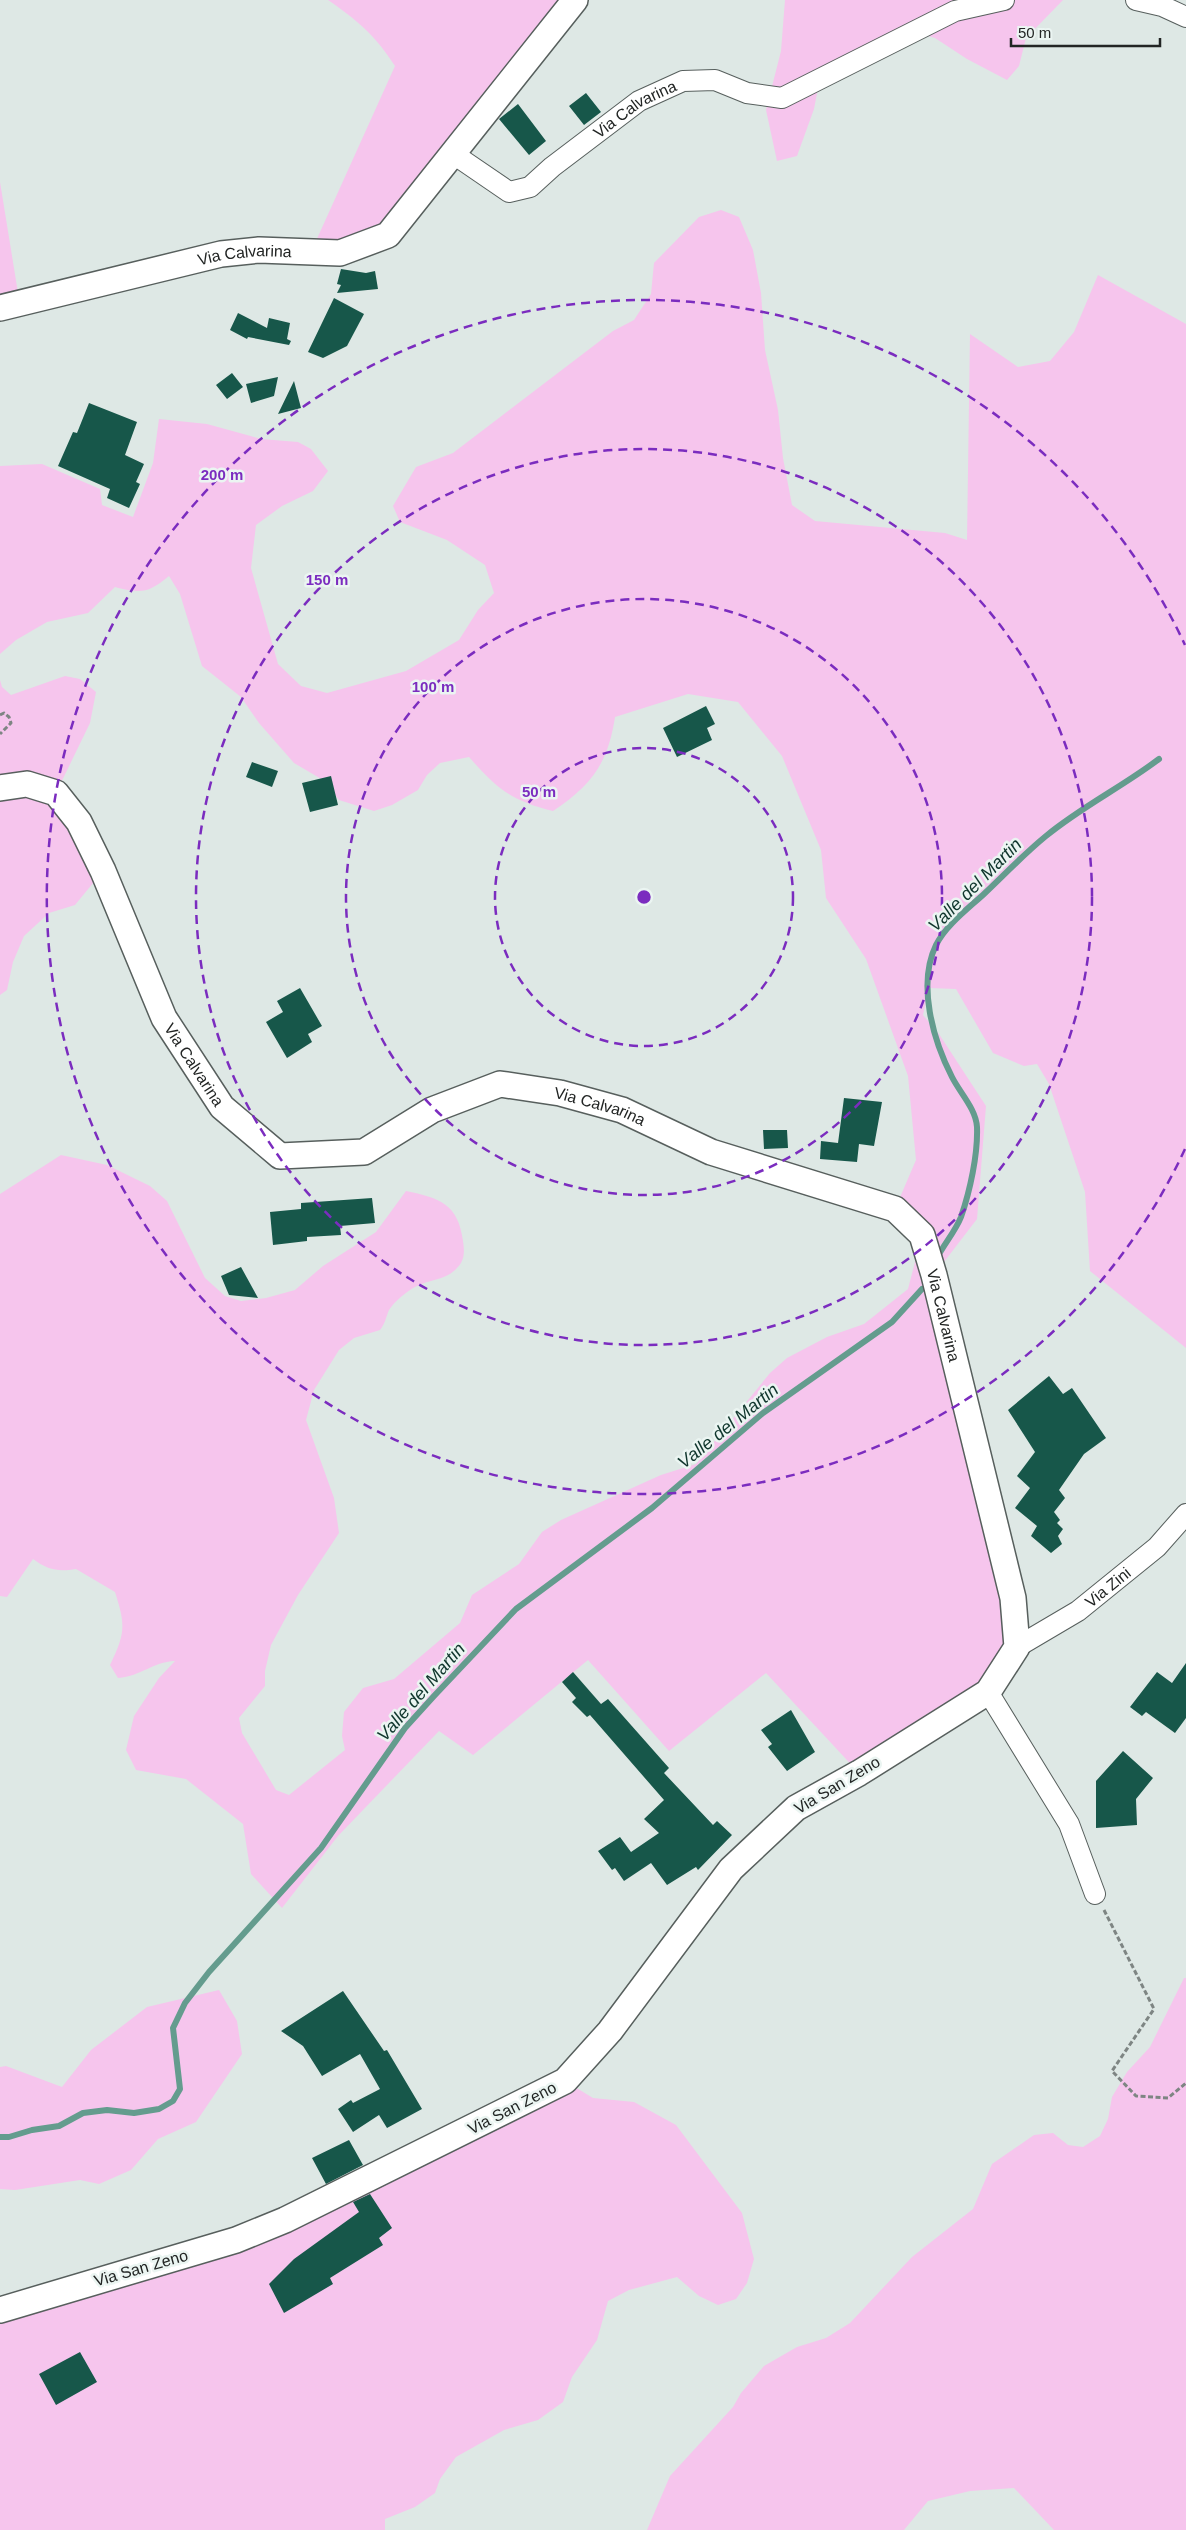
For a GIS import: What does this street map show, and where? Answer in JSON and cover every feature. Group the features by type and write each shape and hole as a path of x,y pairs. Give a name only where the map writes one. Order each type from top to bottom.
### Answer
{"street":[{"name":"Via Calvarina","path":"0,308 221,254 259,250 340,253 388,235 575,0"},
{"name":"Via Calvarina","path":"452,153 509,192 530,187 552,167 639,101 683,81 715,80 747,93 782,98 954,12 1004,0"},
{"path":"1136,0 1162,6 1186,17"},
{"name":"Via Calvarina","path":"0,788 27,784 56,793 79,822 103,871 164,1018 222,1107 280,1156 364,1152 432,1110 500,1084 560,1093 622,1110 711,1152 895,1208 922,1235 934,1275 1014,1598 1018,1647"},
{"name":"Via Zini","path":"1018,1647 1078,1612 1157,1547 1186,1514"},
{"path":"1018,1647 988,1692 1069,1824 1095,1894"},
{"name":"Via San Zeno","path":"0,2310 236,2240 277,2224 564,2081 610,2031 731,1869 796,1808 858,1773 988,1692"}],"path":[{"path":"0,716 4,713 9,716 11,723 0,734"},
{"path":"1095,1894 1154,2009 1112,2071 1136,2096 1168,2098 1186,2083"}],"shaded area":[{"path":"328,0 576,0 385,234 311,252 395,66 365,29"},
{"path":"785,0 1063,0 1026,38 1019,66 1007,80 967,59 935,38 914,32 820,78 814,109 797,156 777,161 766,110 781,51"},
{"path":"0,182 19,299 0,305"},
{"path":"721,210 739,217 753,250 761,293 765,350 778,410 783,458 792,505 815,521 945,533 967,540 970,334 1018,367 1050,361 1074,332 1098,275 1186,324 1186,1348 1090,1271 1085,1192 1049,1084 1037,1064 1024,1066 993,1053 956,989 929,988 923,1015 939,1034 986,1106 977,1219 934,1275 1017,1647 988,1692 859,1773 766,1673 669,1751 588,1660 473,1755 439,1731 338,1836 282,1908 251,1874 243,1824 186,1779 136,1770 126,1750 134,1716 159,1678 175,1661 160,1664 134,1675 118,1678 110,1665 119,1645 122,1630 121,1613 115,1592 76,1569 53,1569 33,1559 7,1597 0,1596 0,1194 61,1155 107,1165 150,1186 167,1201 205,1278 225,1296 241,1301 266,1298 295,1290 323,1266 376,1232 406,1191 428,1196 445,1204 457,1218 464,1252 461,1263 446,1276 421,1284 408,1291 389,1310 380,1330 354,1338 339,1350 314,1390 306,1420 334,1498 339,1533 298,1595 271,1645 265,1671 265,1686 239,1718 242,1733 276,1790 289,1795 345,1750 342,1736 344,1712 363,1688 394,1679 460,1623 472,1595 519,1564 542,1532 561,1520 661,1475 696,1464 770,1373 787,1358 827,1337 864,1324 908,1289 922,1235 895,1209 916,1160 908,1076 866,959 826,898 821,850 782,756 738,702 688,694 615,717 608,747 596,771 578,792 553,811 527,803 506,792 488,778 469,757 440,763 427,775 418,790 392,805 374,811 339,800 323,780 294,763 259,723 241,697 202,666 180,594 169,576 150,589 132,591 115,587 88,613 47,622 16,640 0,654 0,466 42,464 100,489 102,505 133,517 153,463 159,419 207,424 261,439 298,442 311,449 328,471 313,491 282,506 256,525 251,568 278,664 301,686 327,693 406,671 459,640 478,610 494,593 485,565 447,540 400,522 393,506 416,467 453,453 613,331 634,320 651,294 654,263 699,217"},
{"path":"65,676 80,679 96,692 90,723 56,793 103,871 75,905 49,913 24,936 13,962 7,990 0,995 0,680 2,687 11,695"},
{"path":"1184,1978 1186,1978 1186,2530 1054,2530 1014,2488 970,2491 928,2501 904,2530 647,2530 670,2476 733,2407 741,2393 764,2366 797,2347 826,2338 850,2323 912,2257 973,2209 992,2164 1034,2135 1053,2133 1068,2145 1083,2147 1100,2136 1108,2119 1112,2097 1127,2072 1150,2047"},
{"path":"219,1990 237,2021 242,2054 196,2122 158,2139 131,2170 99,2184 80,2180 15,2190 0,2189 0,2067 6,2066 62,2087 91,2050 147,2007"},
{"path":"565,2081 593,2098 634,2102 676,2125 742,2213 754,2259 747,2283 736,2299 718,2305 699,2296 677,2277 629,2290 608,2301 597,2340 572,2377 563,2402 538,2420 504,2430 456,2457 440,2479 435,2493 415,2507 385,2519 385,2530 0,2530 0,2310 236,2240"}],"building":[{"path":"586,93 601,112 584,125 569,106"},
{"path":"518,104 546,141 529,155 499,119"},
{"path":"341,269 366,273 375,271 378,289 337,293 341,285 337,284"},
{"path":"334,298 364,314 347,346 323,358 308,352"},
{"path":"238,313 267,328 269,318 290,323 287,339 291,341 289,345 248,337 247,339 230,330"},
{"path":"232,373 243,387 227,399 216,385"},
{"path":"278,377 274,396 251,403 246,384"},
{"path":"294,381 301,408 278,414"},
{"path":"89,403 137,422 125,455 144,464 136,482 140,484 129,508 107,498 110,489 58,466 73,432 77,433"},
{"path":"706,706 715,724 707,728 712,740 677,757 663,728"},
{"path":"252,762 278,771 272,787 246,777"},
{"path":"331,776 338,805 310,812 302,783"},
{"path":"300,988 322,1026 308,1034 312,1042 287,1058 266,1022 283,1012 277,1001"},
{"path":"844,1098 882,1102 874,1146 859,1144 857,1162 820,1159 821,1141 838,1143"},
{"path":"763,1130 787,1130 788,1148 764,1149"},
{"path":"372,1198 375,1223 340,1226 341,1235 307,1237 307,1241 273,1245 270,1212 301,1209 301,1203"},
{"path":"241,1267 258,1298 229,1295 221,1276"},
{"path":"1049,1376 1063,1394 1072,1388 1106,1438 1084,1454 1059,1490 1065,1498 1054,1512 1060,1520 1057,1523 1063,1529 1058,1536 1062,1544 1051,1553 1031,1536 1037,1526 1015,1508 1030,1488 1017,1476 1035,1452 1008,1410"},
{"path":"1186,1663 1186,1718 1175,1733 1146,1712 1142,1716 1130,1707 1157,1672 1172,1683"},
{"path":"573,1672 601,1704 608,1699 669,1768 664,1773 713,1825 717,1821 732,1835 698,1870 696,1867 667,1885 651,1863 624,1881 615,1868 612,1870 598,1851 620,1837 631,1852 659,1833 644,1819 664,1800 590,1715 587,1717 572,1702 576,1698 562,1682"},
{"path":"791,1710 815,1752 787,1771 768,1747 772,1744 761,1730"},
{"path":"1123,1751 1153,1778 1136,1799 1137,1825 1096,1828 1096,1781"},
{"path":"343,1991 384,2051 387,2050 422,2109 387,2128 379,2115 353,2132 338,2109 351,2100 353,2103 380,2089 360,2054 322,2076 303,2046 281,2031"},
{"path":"349,2140 363,2165 326,2184 312,2158"},
{"path":"370,2194 392,2228 379,2238 383,2245 330,2278 333,2284 284,2313 269,2284 294,2259 359,2212 353,2202"},
{"path":"80,2352 97,2382 56,2405 39,2374"}],"waterway":[{"name":"Valle del Martin","path":"938,1256 961,1217 975,1160 977,1127 971,1107 955,1083 945,1062 930,1012 928,977 930,960 936,945 958,917 1046,836 1159,759"},
{"name":"Valle del Martin","path":"0,2137 9,2137 32,2130 59,2126 83,2113 107,2110 134,2113 159,2109 173,2101 180,2089 173,2028 185,2003 209,1972 321,1848 405,1728 434,1696 516,1609 652,1508 763,1413 892,1322 922,1289"}]}
